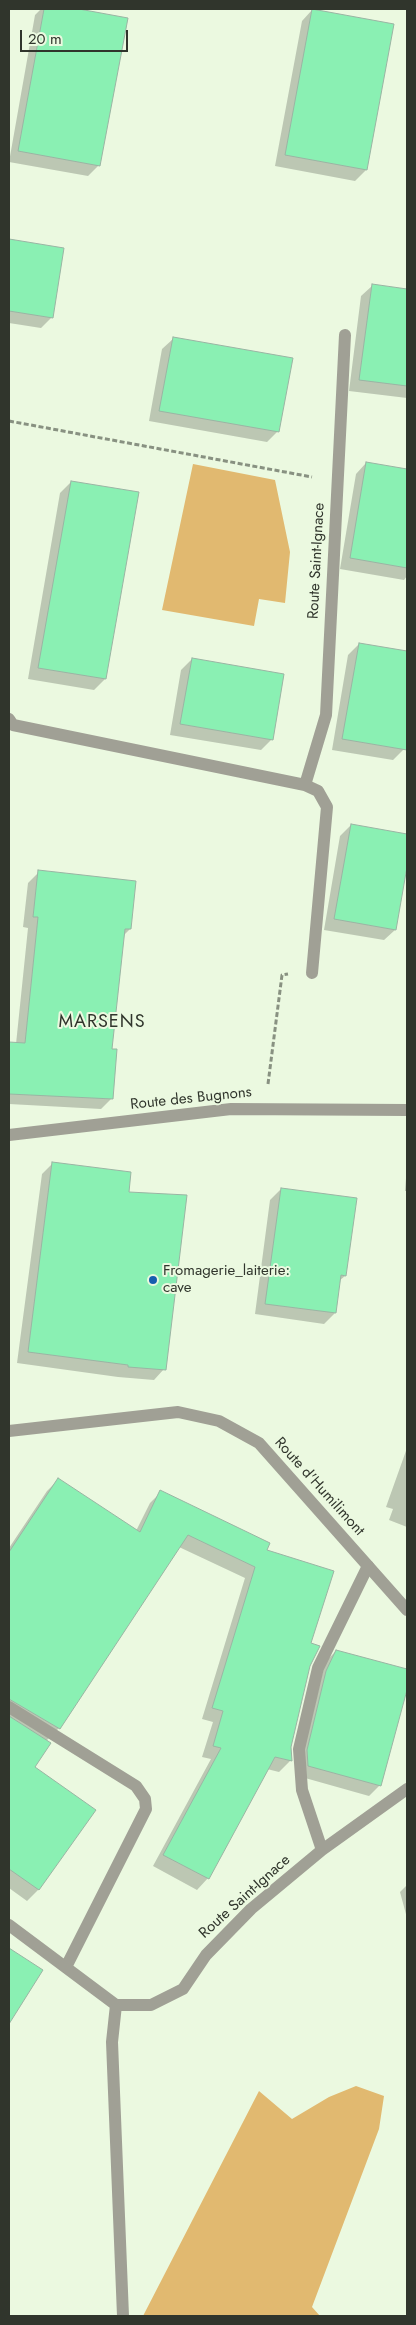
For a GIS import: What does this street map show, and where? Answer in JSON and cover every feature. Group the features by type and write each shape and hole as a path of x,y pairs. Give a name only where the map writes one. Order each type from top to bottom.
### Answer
{"street":[{"name":"Route Saint-Ignace","path":"305,784 326,715 345,335"},
{"path":"9,719 13,725 305,784 318,791 327,807 312,973"},
{"name":"Route des Bugnons","path":"9,1135 230,1109 407,1110"},
{"name":"Route d'Humilimont","path":"9,1431 178,1412 219,1421 259,1443 407,1610"},
{"path":"322,1850 302,1790 299,1749 318,1668 368,1566"},
{"path":"9,1707 136,1786 145,1799 146,1808 66,1967"},
{"name":"Route Saint-Ignace","path":"116,2005 150,2005 183,1989 206,1954 251,1909 322,1850 407,1789"},
{"path":"9,1925 116,2005 112,2042 122,2316"}],"path":[{"path":"9,421 337,481"},
{"path":"267,1092 282,975 312,973"}],"shaded area":[{"path":"193,464 275,480 290,552 285,603 259,599 254,626 162,610"},
{"path":"356,2086 384,2096 379,2129 312,2307 320,2316 143,2316 259,2091 292,2119 329,2097"}],"building":[{"path":"44,9 79,9 128,18 100,166 18,151"},
{"path":"312,9 394,24 367,170 285,155"},
{"path":"9,239 64,248 53,318 9,311"},
{"path":"372,284 407,289 407,386 359,380"},
{"path":"173,337 293,358 279,432 159,411"},
{"path":"366,462 407,469 407,568 350,558"},
{"path":"71,481 139,492 106,679 38,668"},
{"path":"359,643 407,651 407,750 342,739"},
{"path":"192,658 284,674 273,740 180,724"},
{"path":"351,824 407,834 407,867 396,930 334,919"},
{"path":"38,870 136,881 131,929 125,929 112,1049 117,1049 113,1099 9,1094 9,1042 25,1043 38,917 33,917"},
{"path":"52,1162 131,1172 129,1192 187,1195 166,1370 128,1367 128,1365 28,1352"},
{"path":"281,1188 357,1198 346,1276 341,1275 336,1313 265,1304"},
{"path":"58,1478 140,1532 160,1490 270,1543 267,1550 334,1571 311,1643 320,1646 310,1666 291,1747 292,1761 275,1757 209,1879 163,1855 221,1748 213,1746 223,1711 212,1708 255,1567 188,1535 60,1729 9,1699 9,1552"},
{"path":"336,1650 407,1669 407,1690 381,1786 308,1766 307,1750 326,1671"},
{"path":"9,1716 51,1743 35,1767 96,1810 39,1890 9,1869"},
{"path":"9,1948 43,1970 9,2024"}],"place":[{"name":"Fromagerie_laiterie: cave","path":"153,1280"}],"district":[{"name":"MARSENS","path":"102,1023"}]}
